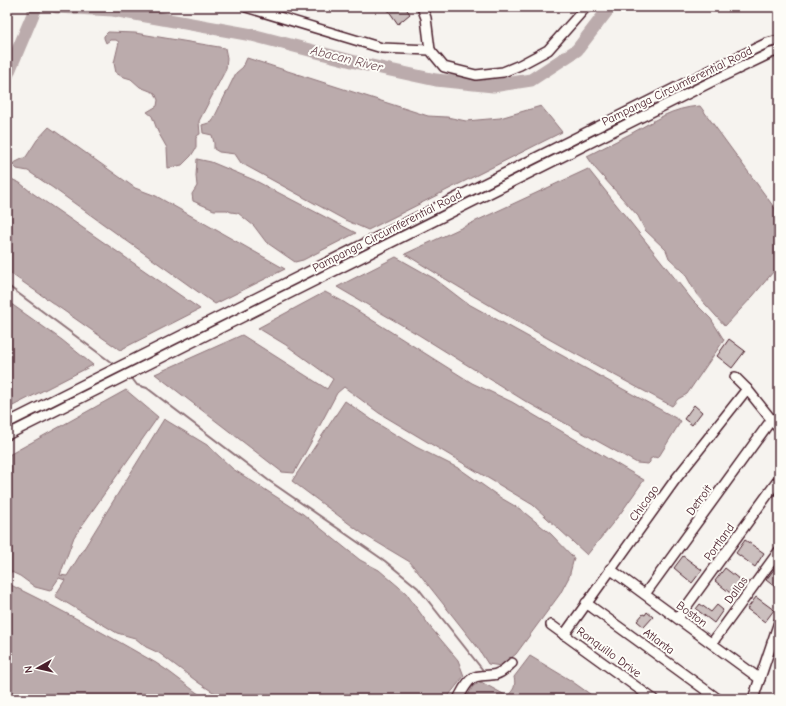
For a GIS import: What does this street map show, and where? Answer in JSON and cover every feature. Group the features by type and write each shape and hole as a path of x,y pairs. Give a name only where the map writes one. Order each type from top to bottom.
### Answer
{"street":[{"path":"246,7 382,48 430,50"},
{"path":"422,7 426,18 430,50 444,67 476,75 503,72 548,50 586,7"},
{"name":"Pampanga Circumferential Road","path":"7,423 704,74 768,43 779,40"},
{"name":"Pampanga Circumferential Road","path":"7,435 715,80 771,53 779,51"},
{"path":"735,377 747,389 779,429"},
{"name":"Chicago","path":"564,635 675,480 747,389"},
{"name":"Detroit","path":"645,594 772,419"},
{"name":"Portland","path":"678,618 779,480"},
{"name":"Dallas","path":"712,643 779,551"},
{"name":"Boston","path":"610,569 760,679"},
{"name":"Atlanta","path":"586,603 718,699"},
{"path":"753,699 779,622"},
{"name":"Ronquillo Drive","path":"551,624 653,699"},
{"path":"769,654 779,656"},
{"path":"458,699 472,678 496,674 504,671 512,663"}],"shaded area":[{"path":"108,32 135,33 225,48 227,58 226,69 199,121 200,134 196,138 196,148 191,156 182,165 168,168 167,148 158,132 152,116 147,112 157,106 158,100 155,93 140,87 131,79 116,73 114,63 119,42 116,40 110,40 106,43 104,36"},
{"path":"247,58 428,116 447,117 466,121 500,118 541,106 562,132 368,230 345,220 241,163 235,154 219,152 214,149 212,135 203,133 202,125 212,122 236,73 243,67"},
{"path":"700,106 779,214 779,265 725,326 697,295 684,272 669,258 666,250 645,230 638,216 595,168 587,156 664,115 681,109"},
{"path":"49,127 135,188 156,196 285,269 215,304 53,188 28,171 17,169 12,164 26,157 37,140"},
{"path":"197,159 211,162 254,180 356,233 303,260 295,262 266,242 254,226 238,213 227,210 214,210 193,201 192,194 197,186"},
{"path":"588,169 693,301 711,319 724,340 687,394 678,399 672,406 537,333 405,254"},
{"path":"7,177 20,183 200,309 120,350 7,271"},
{"path":"396,257 435,279 465,302 681,421 658,458 654,457 650,459 648,464 637,463 525,401 419,335 337,287"},
{"path":"325,292 342,301 472,383 512,402 644,480 620,514 587,555 533,505 379,413 344,387 337,393 294,473 282,472 155,374 242,335 327,389 333,379 286,345 258,328"},
{"path":"7,301 62,340 93,365 7,409"},
{"path":"126,390 158,417 74,537 60,575 67,576 164,419 207,445 233,469 303,514 360,560 379,570 406,593 431,628 458,660 464,676 446,699 224,699 199,683 159,653 146,647 135,638 117,633 55,596 65,580 59,578 50,591 35,587 20,576 7,570 7,456"},
{"path":"345,401 378,424 416,447 460,469 501,498 520,509 551,534 574,558 569,577 560,594 516,654 501,666 488,664 478,648 410,562 363,534 292,481"},
{"path":"7,583 120,642 156,663 206,699 7,699"},
{"path":"530,656 570,680 597,699 466,699 473,686 481,682 507,696 514,688 514,677"}],"building":[{"path":"386,7 405,7 410,14 398,24"},
{"path":"729,339 745,351 732,368 717,356"},
{"path":"694,405 702,412 692,425 684,419"},
{"path":"745,540 764,553 755,567 736,553"},
{"path":"683,556 702,570 692,583 674,568"},
{"path":"725,568 744,583 734,596 715,581"},
{"path":"775,568 779,571 779,590 766,580"},
{"path":"756,597 774,610 765,622 747,609"},
{"path":"700,604 711,612 717,605 723,610 714,623 696,609"},
{"path":"647,612 653,617 644,627 637,621"}],"waterway":[{"name":"Abacan River","path":"7,76 36,7"},
{"name":"Abacan River","path":"56,7 113,10 252,35 367,65 436,80 493,86 531,80 577,50 610,7"},
{"path":"7,285 116,366"},
{"path":"131,377 137,385 147,388 268,480 385,561 418,588 482,669"}]}
